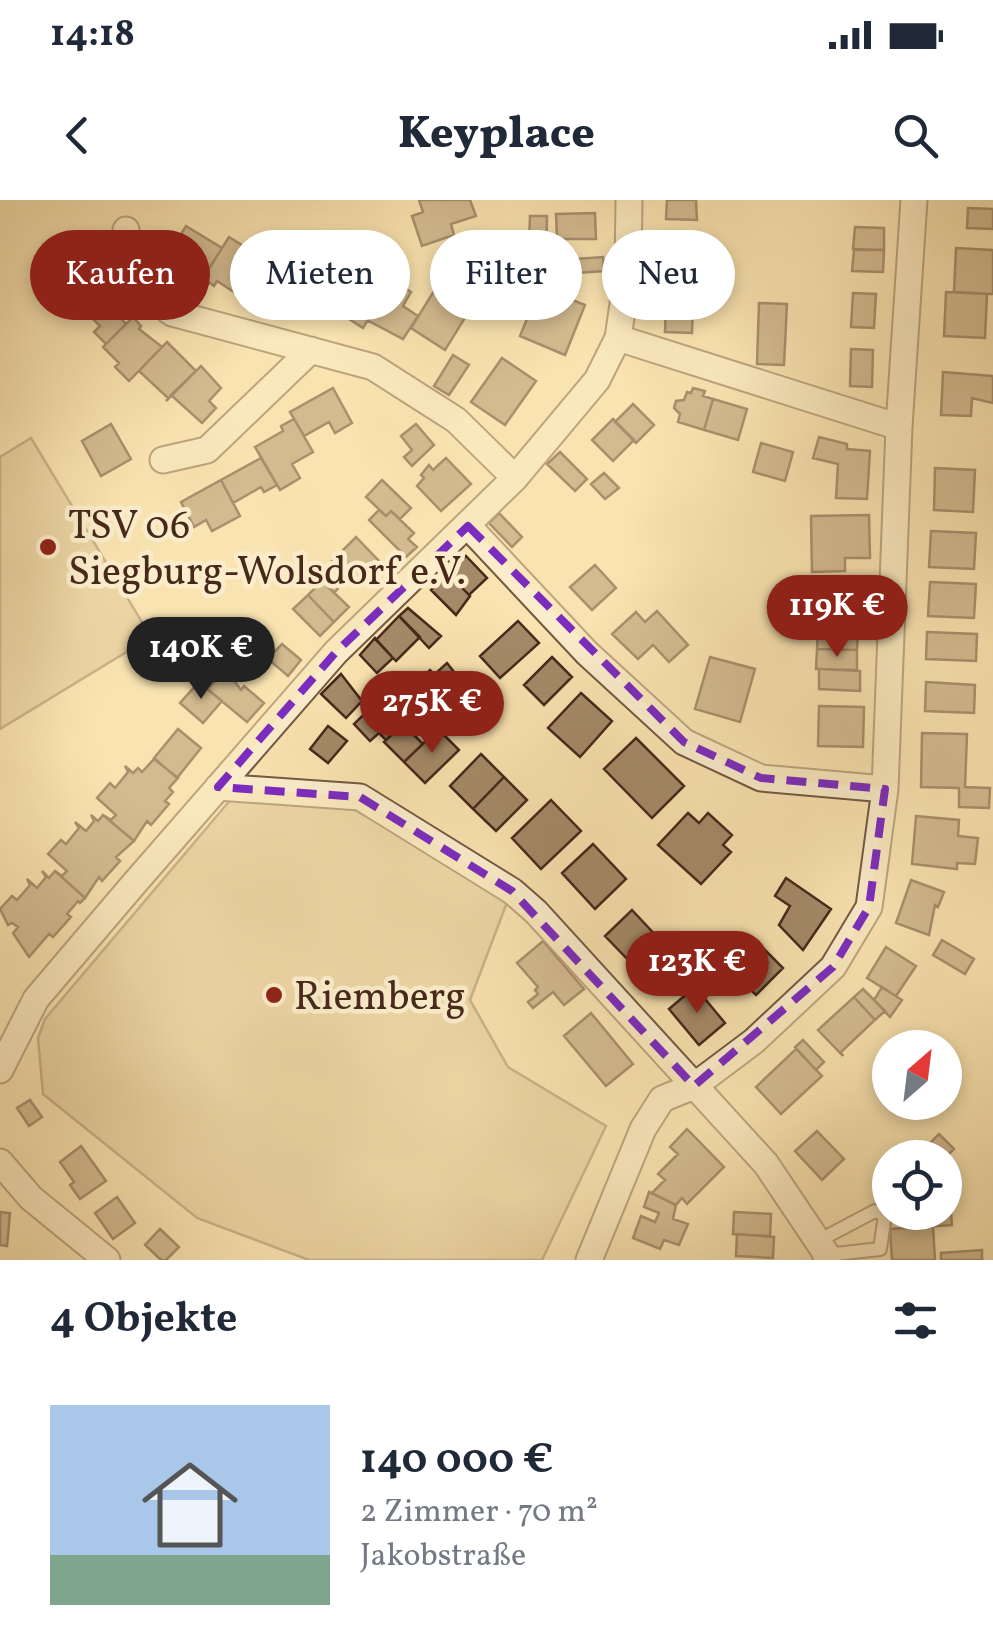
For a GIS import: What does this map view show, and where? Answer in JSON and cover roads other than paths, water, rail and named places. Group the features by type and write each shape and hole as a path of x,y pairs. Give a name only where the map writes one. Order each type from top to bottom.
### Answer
{"street":[{"path":"0,1070 36,999 218,786 336,652 515,478 597,380 618,338 628,270 630,200"},
{"path":"590,1260 643,1129 662,1099 694,1086 754,1041 833,966 869,907 885,788 914,200"},
{"path":"198,320 373,367 456,420 515,478"},
{"path":"618,338 900,428"},
{"path":"163,460 207,450 311,350"},
{"path":"468,526 587,652 684,742 761,778 885,788"},
{"path":"218,786 360,797 512,891 536,912 766,1164 824,1252"},
{"path":"0,1162 31,1198 107,1260"}],"lane":[{"path":"875,1211 886,1215 878,1250 824,1252 875,1211"}],"place":[{"name":"TSV 06 Siegburg-Wolsdorf e.V.","path":"48,547"},
{"name":"Riemberg","path":"274,995"}]}
